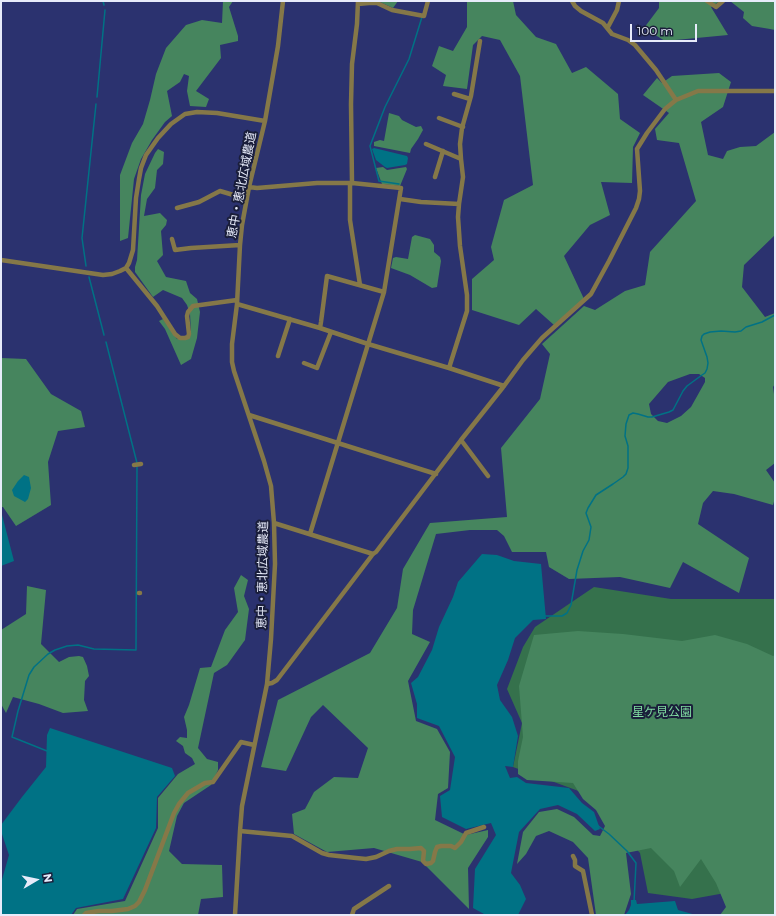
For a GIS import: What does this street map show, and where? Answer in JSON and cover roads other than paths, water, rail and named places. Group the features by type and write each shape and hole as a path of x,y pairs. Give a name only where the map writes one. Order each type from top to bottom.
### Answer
{"street":[{"name":"恵中・恵北広域農道","path":"236,915 242,806 267,684 275,564 271,486 232,362 232,344 237,302 242,225 249,187 265,121 278,46 283,1"},
{"path":"360,285 350,220 352,64 358,2 377,3 392,10 424,16 428,1"},
{"path":"572,1 581,11 603,23 612,34 628,40 635,45 656,70 676,100"},
{"path":"608,28 617,10 619,1"},
{"path":"707,1 716,7 723,1"},
{"path":"449,368 467,311 467,295 460,246 458,217 463,177 460,144 470,99 480,40"},
{"path":"267,684 277,680 523,360 542,338 588,298 595,288 636,208 639,199 640,191 636,149 665,109 676,100 698,91 775,91"},
{"path":"454,94 470,99"},
{"name":"恵中・恵北広域農道","path":"126,268 132,258 136,198 141,168 146,155 158,138 171,124 185,114 197,112 217,113 265,121"},
{"path":"439,118 463,127"},
{"path":"426,144 461,159"},
{"path":"435,177 443,151"},
{"path":"249,187 257,188 318,183 351,183 401,188 384,292 310,534"},
{"path":"177,208 198,202 220,192 247,199"},
{"path":"400,199 420,202 459,204"},
{"path":"172,239 175,250 240,245"},
{"path":"1,260 103,275 117,273 126,268 156,306 175,334 180,338 188,337 187,316 188,312 193,306 237,302 504,386"},
{"path":"320,328 327,276 384,292"},
{"path":"278,356 290,319"},
{"path":"304,363 317,368 330,332"},
{"path":"249,415 436,474"},
{"path":"461,440 488,476"},
{"path":"134,465 141,464"},
{"path":"274,523 373,554"},
{"path":"84,915 86,913 99,911 128,909 135,906 139,902 145,890 174,813 179,804 188,793 206,783 213,782 241,742 254,746"},
{"path":"240,831 292,836 322,853 356,858 376,857 397,849 421,848 424,851 423,861 426,864 433,861 437,847 451,846 455,848 461,842 466,833 484,827"},
{"path":"573,856 575,866 583,871 592,915"},
{"path":"352,915 354,909 389,886"}],"waterway":[{"path":"103,1 104,5"},
{"path":"97,97 105,10"},
{"path":"399,184 379,181 370,146 385,107 409,59 422,17"},
{"path":"86,266 82,238 96,104"},
{"path":"89,277 104,335"},
{"path":"544,616 562,616 567,613 571,605 577,570 583,551 589,540 591,527 586,513 588,508 596,495 623,477 628,468 628,446 625,436 626,424 629,415 633,413 652,417 673,410 687,386 705,373 707,369 707,357 701,340 704,334 721,331 741,331 746,327 762,322 775,315"},
{"path":"106,342 137,463"},
{"path":"47,751 12,737 29,675 34,667 48,654 67,646 78,645 94,649 136,650 137,467"},
{"path":"597,825 627,851 636,863 634,902"}],"park label":[{"name":"星ケ見公園","path":"662,712"}]}
